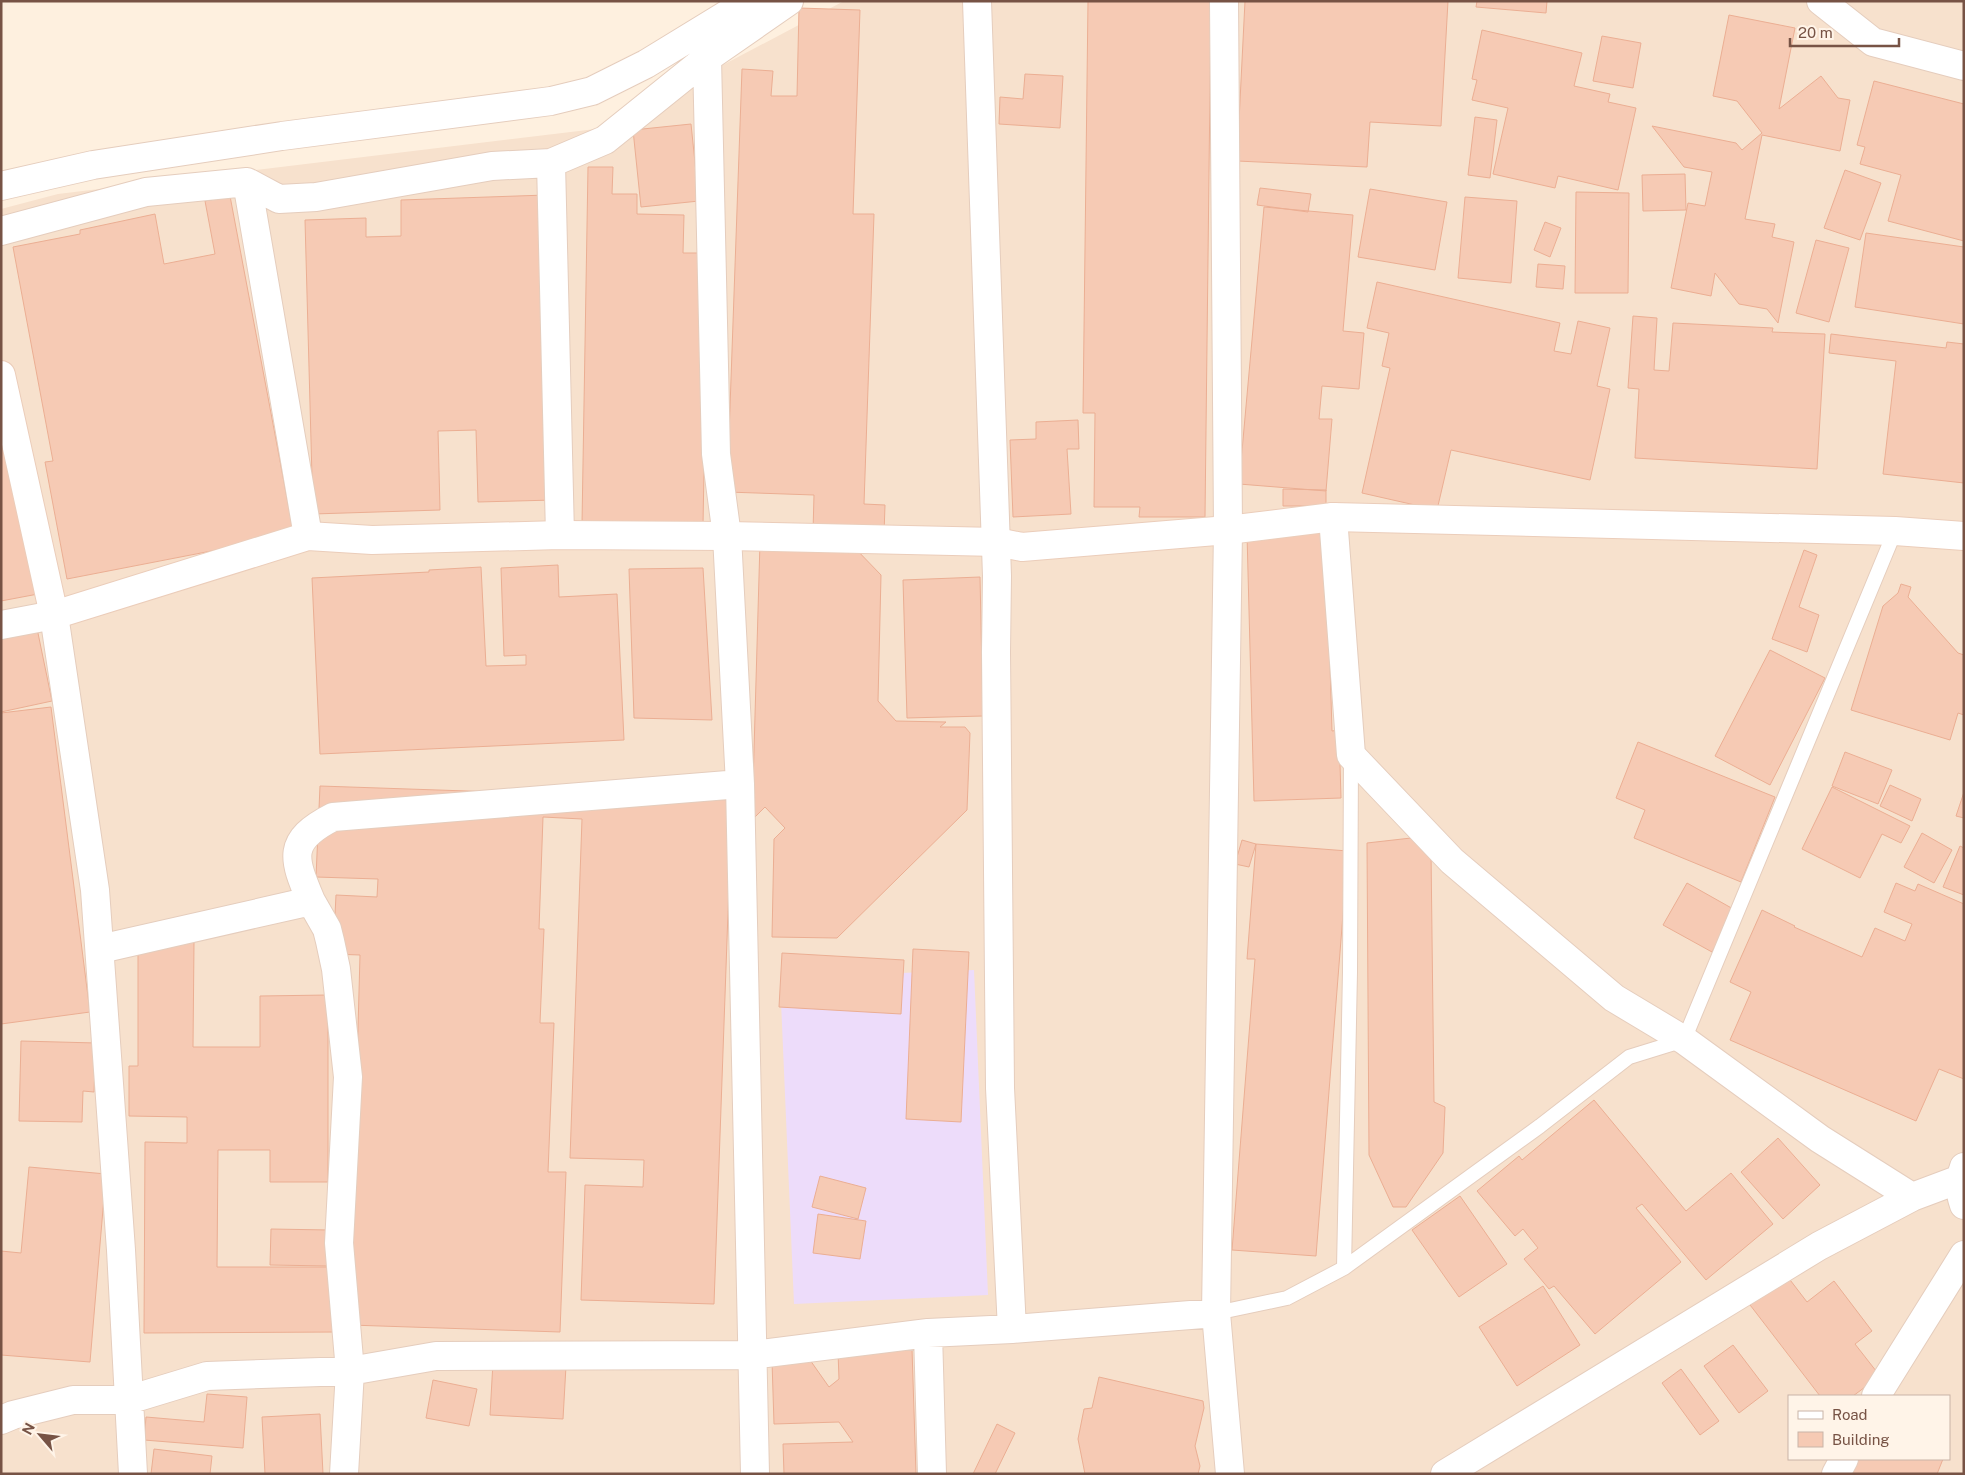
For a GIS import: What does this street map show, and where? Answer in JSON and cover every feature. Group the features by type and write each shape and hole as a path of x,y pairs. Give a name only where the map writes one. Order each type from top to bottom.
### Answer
{"street":[{"path":"1,186 93,165 282,136 551,101 592,91 646,64 749,1"},
{"path":"1,232 146,192 248,182 279,199 316,196 492,166 551,163 605,140 707,58 789,1"},
{"path":"977,1 997,542 1000,1088 1012,1329"},
{"path":"1224,1 1228,530 1216,1313 1230,1474"},
{"path":"1821,1 1873,42 1964,66"},
{"path":"707,58 716,454 727,536 740,784 755,1474"},
{"path":"551,163 560,535"},
{"path":"248,182 308,536"},
{"path":"1,375 54,615 95,890 121,1250 133,1474"},
{"path":"1333,517 1351,754 1452,861 1614,998 1684,1040 1820,1139 1912,1197"},
{"path":"1,625 54,615 308,536 372,540 560,535 727,536 997,542 1022,547 1228,530 1333,517 1895,531 1964,536"},
{"path":"344,1474 350,1371 339,1243 348,1077 336,969 330,941 327,929 311,901 298,869 298,849 314,827 333,817 740,784"},
{"path":"100,949 311,901"},
{"path":"1445,1474 1820,1246 1912,1197 1962,1184"},
{"path":"1877,1395 1964,1255"},
{"path":"1,1420 13,1415 73,1400 128,1400 207,1376 350,1371 436,1356 752,1355 928,1332 1012,1329 1216,1313"},
{"path":"928,1332 932,1474"},
{"path":"1836,1474 1843,1460"}],"lane":[{"path":"1216,1313 1287,1298 1344,1268 1540,1126 1629,1057 1684,1040 1895,531"},
{"path":"1344,1268 1350,972 1351,754"}],"shaded area":[{"path":"844,1 1964,1 1964,1474 1,1474 1,209 58,194 604,128"},
{"path":"974,970 988,1295 794,1304 780,978"}],"building":[{"path":"1088,1 1211,1 1205,517 1139,517 1140,507 1094,507 1095,413 1083,413"},
{"path":"1245,1 1448,1 1441,126 1370,122 1367,167 1237,161"},
{"path":"1477,1 1547,1 1546,13 1476,7"},
{"path":"799,8 860,10 853,214 874,214 864,504 885,505 884,535 813,532 814,495 727,492 742,69 773,71 771,96 797,96"},
{"path":"1729,15 1795,28 1779,109 1821,76 1838,98 1850,100 1840,151 1762,135 1745,219 1775,224 1772,237 1794,242 1778,323 1767,309 1739,304 1715,273 1711,296 1671,288 1688,203 1705,206 1712,172 1684,167 1652,126 1736,143 1742,150 1762,133 1737,101 1713,96"},
{"path":"1482,30 1582,53 1574,86 1610,94 1608,102 1636,108 1618,190 1558,176 1555,188 1493,174 1508,108 1472,100 1477,80 1472,79"},
{"path":"1602,36 1641,43 1633,88 1593,81"},
{"path":"1025,74 1063,76 1060,128 999,124 1000,97 1023,99"},
{"path":"1874,81 1964,104 1964,241 1888,221 1901,175 1860,164 1865,147 1857,145"},
{"path":"1475,117 1497,120 1490,178 1468,175"},
{"path":"691,124 699,201 641,207 633,130"},
{"path":"588,167 613,167 612,194 637,194 637,214 684,215 683,253 708,253 703,525 582,524"},
{"path":"1845,170 1881,183 1860,240 1824,228"},
{"path":"1685,174 1686,210 1643,211 1642,175"},
{"path":"1260,188 1311,194 1308,212 1257,205"},
{"path":"1370,189 1447,202 1435,270 1358,257"},
{"path":"1576,192 1629,193 1628,293 1575,293"},
{"path":"546,195 554,500 478,502 476,430 438,431 440,510 313,514 305,220 366,218 366,237 401,236 401,200"},
{"path":"230,196 294,535 67,579 45,462 53,461 13,247 80,234 80,230 155,214 164,264 215,254 205,201"},
{"path":"1465,197 1517,201 1511,283 1458,278"},
{"path":"1264,207 1353,215 1343,331 1364,333 1359,389 1322,386 1319,419 1332,419 1326,491 1239,484"},
{"path":"1545,222 1561,228 1550,257 1534,250"},
{"path":"1866,233 1964,247 1964,324 1855,307"},
{"path":"1816,240 1849,248 1829,322 1796,313"},
{"path":"1538,264 1565,266 1563,289 1536,287"},
{"path":"1377,282 1560,323 1554,351 1571,354 1578,321 1610,328 1597,386 1610,389 1590,480 1451,450 1437,510 1362,493 1390,368 1382,366 1389,333 1367,328"},
{"path":"1633,316 1657,318 1654,370 1669,371 1673,323 1773,328 1772,332 1825,334 1817,469 1635,458 1639,389 1628,388"},
{"path":"1831,334 1946,348 1947,342 1964,344 1964,483 1883,474 1896,361 1829,353"},
{"path":"1,412 38,594 1,601"},
{"path":"1078,420 1079,449 1067,449 1071,514 1013,517 1010,440 1036,439 1036,422"},
{"path":"1283,489 1326,490 1326,506 1283,506"},
{"path":"1326,532 1332,731 1339,730 1341,798 1254,801 1247,534"},
{"path":"760,542 852,545 881,575 878,701 896,721 946,722 940,727 965,727 970,733 967,810 837,938 772,937 774,839 785,828 765,807 752,820"},
{"path":"1804,550 1817,555 1799,607 1819,615 1807,652 1772,639"},
{"path":"558,565 559,597 617,594 624,740 320,754 312,578 429,572 429,570 481,567 486,666 526,665 526,655 504,656 501,568"},
{"path":"703,568 712,720 634,718 629,569"},
{"path":"980,577 983,716 907,718 903,580"},
{"path":"1901,584 1911,587 1908,597 1958,653 1964,655 1964,715 1958,713 1950,740 1851,710 1883,606 1898,593"},
{"path":"33,609 52,701 1,712 1,615"},
{"path":"1770,650 1825,678 1770,785 1715,756"},
{"path":"51,707 90,1012 1,1024 1,713"},
{"path":"1638,742 1775,797 1741,882 1634,838 1645,810 1616,798"},
{"path":"1845,752 1892,770 1878,804 1832,786"},
{"path":"1890,785 1921,799 1912,821 1880,806"},
{"path":"320,786 732,800 714,1304 581,1300 585,1185 643,1187 644,1160 570,1158 582,819 543,817 539,929 544,929 540,1023 554,1023 548,1172 566,1172 560,1332 350,1325 360,955 333,954 336,895 377,897 378,879 316,877"},
{"path":"1832,787 1910,826 1901,843 1882,834 1860,878 1802,849"},
{"path":"1964,792 1964,818 1956,816"},
{"path":"1922,833 1952,850 1934,883 1904,867"},
{"path":"1411,838 1431,852 1434,1102 1445,1107 1443,1153 1406,1207 1393,1207 1369,1155 1367,843"},
{"path":"1242,840 1256,844 1249,867 1235,864"},
{"path":"1256,844 1348,851 1316,1256 1232,1250 1255,959 1247,959"},
{"path":"1960,846 1964,848 1964,895 1943,887"},
{"path":"1687,883 1735,910 1712,952 1663,925"},
{"path":"1896,883 1915,891 1918,884 1964,904 1964,1079 1939,1069 1916,1121 1730,1040 1751,992 1730,982 1762,910 1794,927 1862,957 1875,928 1905,941 1912,924 1884,912"},
{"path":"138,942 194,942 193,1047 260,1047 260,996 328,995 328,1182 270,1182 270,1150 218,1150 217,1267 337,1267 337,1332 144,1333 145,1142 187,1143 187,1117 129,1116 129,1066 138,1066"},
{"path":"913,949 969,952 961,1122 906,1119"},
{"path":"782,953 904,960 901,1014 779,1007"},
{"path":"21,1041 96,1043 94,1092 83,1091 82,1122 19,1121"},
{"path":"1594,1100 1686,1211 1731,1173 1773,1224 1706,1280 1642,1204 1636,1208 1681,1262 1595,1334 1554,1286 1549,1289 1524,1259 1538,1248 1523,1229 1515,1236 1477,1191 1519,1156 1522,1160"},
{"path":"1778,1138 1820,1185 1783,1219 1741,1172"},
{"path":"29,1167 106,1174 90,1362 1,1355 1,1251 21,1253"},
{"path":"820,1176 866,1188 858,1219 812,1207"},
{"path":"1460,1196 1507,1264 1459,1297 1412,1230"},
{"path":"818,1214 866,1221 860,1259 813,1253"},
{"path":"271,1229 329,1230 329,1266 270,1265"},
{"path":"1784,1272 1807,1302 1834,1281 1872,1331 1855,1344 1880,1376 1854,1395 1819,1395 1747,1301"},
{"path":"1543,1286 1580,1345 1517,1386 1479,1327"},
{"path":"1733,1345 1768,1391 1739,1413 1704,1366"},
{"path":"912,1349 916,1474 784,1474 783,1444 853,1442 839,1422 774,1424 772,1361 810,1360 829,1387 839,1379 838,1352"},
{"path":"493,1362 566,1366 563,1419 490,1415"},
{"path":"1681,1369 1719,1421 1700,1435 1662,1383"},
{"path":"1099,1377 1203,1401 1204,1408 1195,1446 1200,1466 1198,1474 1085,1474 1078,1439 1084,1409 1092,1408"},
{"path":"433,1380 477,1389 469,1426 426,1418"},
{"path":"207,1394 247,1397 243,1448 144,1440 146,1417 204,1422"},
{"path":"320,1414 323,1474 265,1474 262,1417"},
{"path":"997,1424 1015,1433 995,1474 973,1474"},
{"path":"154,1449 212,1456 210,1474 151,1474"},
{"path":"1838,1460 1943,1460 1937,1474 1832,1474"}]}
